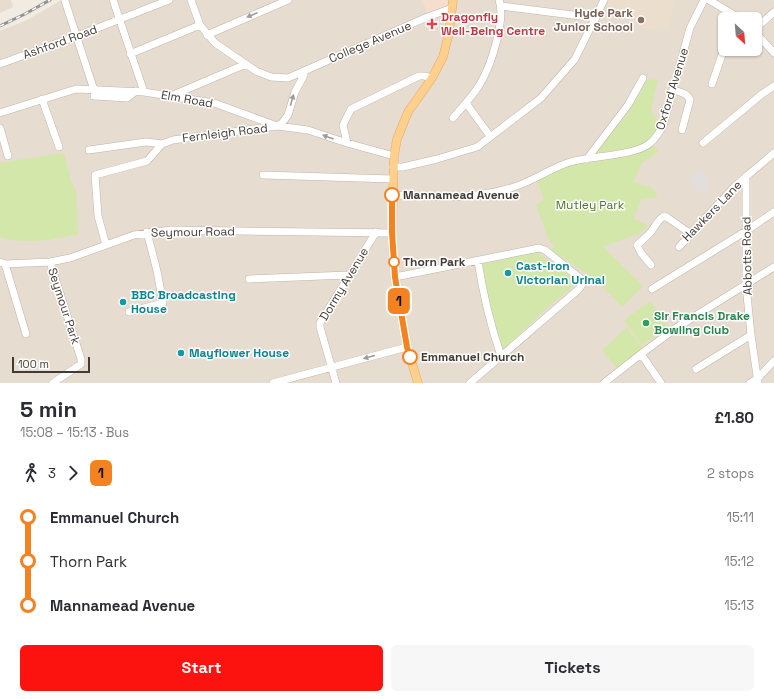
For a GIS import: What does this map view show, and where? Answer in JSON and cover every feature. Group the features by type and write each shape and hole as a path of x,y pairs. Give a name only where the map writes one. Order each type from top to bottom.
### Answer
{"main road":[{"path":"418,383 407,347 395,277 392,232 394,156 397,139 408,112 432,78 444,57 453,4"}],"street":[{"path":"113,0 144,92"},
{"name":"Ashford Road","path":"0,64 170,0"},
{"path":"191,0 200,25 207,35 215,43 246,64"},
{"path":"207,35 288,0"},
{"path":"393,167 403,167 437,159 477,147 541,98 575,59 604,0"},
{"name":"Oxford Avenue","path":"392,195 439,197 480,195 514,187 569,162 634,151 649,145 658,135 663,126 690,28 704,0"},
{"path":"709,0 722,3 731,12"},
{"path":"65,1 94,93"},
{"path":"453,118 480,83 491,58 498,37 500,3 596,18"},
{"name":"College Avenue","path":"246,64 256,71 272,77 288,78 453,4"},
{"path":"762,23 774,12"},
{"path":"130,54 200,25"},
{"path":"762,40 772,52"},
{"path":"712,84 722,56"},
{"path":"170,96 246,64"},
{"path":"276,126 282,123 288,115 295,92 304,76 304,71"},
{"path":"347,144 343,125 351,109 419,76 432,78"},
{"path":"590,158 628,105 643,78"},
{"path":"703,143 762,94 774,86"},
{"name":"Elm Road","path":"0,112 76,89 94,93 136,91 214,103 276,126 308,130 347,144 394,156"},
{"path":"673,90 683,93 688,96 690,100 682,130"},
{"path":"42,99 59,147"},
{"path":"466,103 490,136"},
{"name":"Fernleigh Road","path":"162,144 173,140 276,126"},
{"path":"0,128 8,156"},
{"path":"89,150 146,142 162,144"},
{"path":"106,245 98,216 95,175 147,161 162,144"},
{"name":"Hawkers Lane","path":"678,247 730,191 774,152"},
{"path":"263,175 393,178"},
{"name":"Abbotts Road","path":"746,176 746,285 751,335 758,381"},
{"path":"652,289 774,212"},
{"path":"651,265 641,253 637,245 647,237 658,220 664,216 691,234"},
{"name":"Seymour Road","path":"2,263 50,262 70,258 134,235 147,232 171,230 392,232"},
{"path":"129,312 163,304 157,270 147,232"},
{"name":"Dormy Avenue","path":"336,383 320,323 376,232"},
{"path":"395,277 528,250 543,249 581,279 583,283 579,289 470,383"},
{"path":"478,261 482,293 490,325 501,356"},
{"name":"Seymour Park","path":"50,262 81,359 81,364 53,383"},
{"path":"2,263 26,334"},
{"path":"604,383 676,328 774,267"},
{"path":"249,280 348,276"},
{"path":"696,369 751,335"},
{"path":"273,383 407,347"},
{"path":"641,354 661,383"},
{"path":"750,383 758,381 774,361"}],"shaded area":[{"path":"0,0 11,0 13,7 0,13"},
{"path":"62,0 774,0 774,383 0,383 0,31 25,21"},
{"path":"422,0 453,0 452,8 429,17"},
{"path":"609,0 675,0 669,29 658,27 654,32 647,29 607,9"},
{"path":"698,171 701,171 708,180 706,182 710,187 705,193 700,194 691,185 692,183 687,181"}],"green space":[{"name":"Mutley Park","path":"658,79 651,110 659,123 653,145 659,151 642,163 633,182 650,187 657,192 656,197 641,200 634,219 648,225 639,234 604,246 609,253 643,286 622,307 594,278 550,250 555,246 548,239 536,204 544,200 537,180 570,164 590,159 628,113 647,80"},
{"path":"64,153 72,184 76,189 78,234 39,241 20,241 0,237 0,163"},
{"name":"Thorn Park","path":"537,252 577,283 547,308 503,350 489,306 482,264"},
{"name":"Sir Francis Drake Bowling Club","path":"650,301 668,327 642,345 624,320"},
{"path":"627,327 643,348 617,368 602,350"}],"railway":[{"path":"0,26 50,0"}],"bus line":[{"name":"1","path":"392,195 392,232 395,277 410,357"}],"place":[{"name":"Hyde Park Junior School","path":"641,20"},
{"name":"Dragonfly Well-Being Centre","path":"432,24"},
{"name":"Mannamead Avenue","path":"392,195"},
{"name":"Thorn Park","path":"394,262"},
{"name":"Cast-iron Victorian Urinal","path":"508,273"},
{"name":"BBC Broadcasting House","path":"123,302"},
{"name":"Sir Francis Drake Bowling Club","path":"646,323"},
{"name":"Mayflower House","path":"181,353"},
{"name":"Emmanuel Church","path":"410,357"}]}
